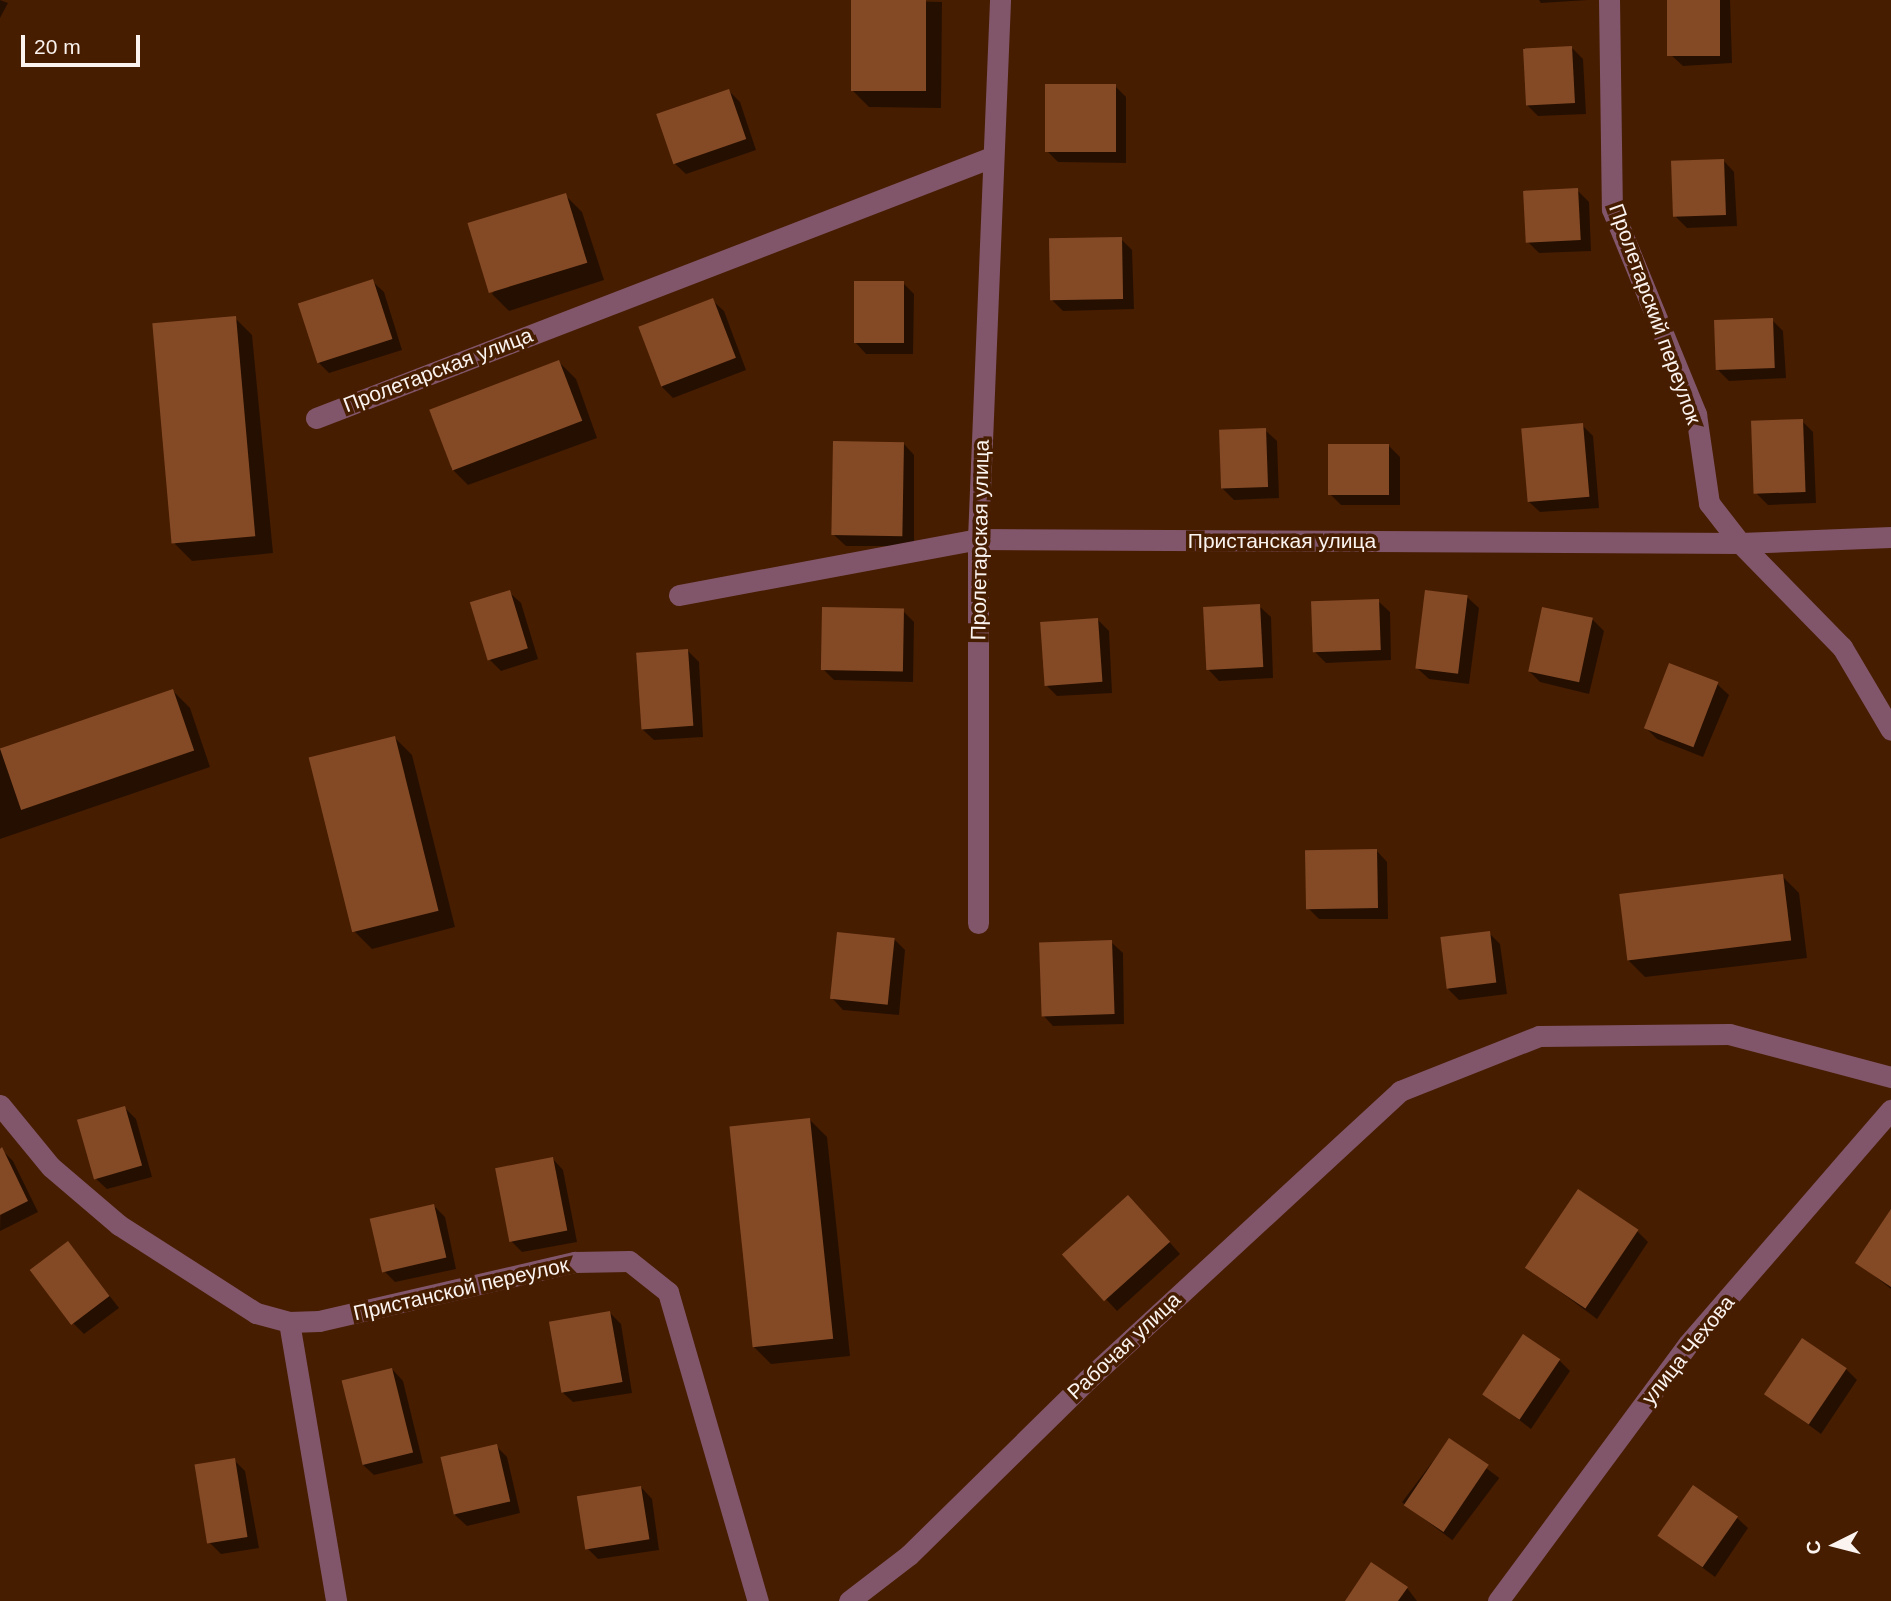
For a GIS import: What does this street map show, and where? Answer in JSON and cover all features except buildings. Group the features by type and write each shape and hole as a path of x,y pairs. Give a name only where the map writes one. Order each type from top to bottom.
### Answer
{"street":[{"name":"Пролетарская улица","path":"978,923 978,539 1000,0"},
{"name":"Пролетарский переулок","path":"1609,0 1612,209 1696,414 1709,503 1740,543 1842,647 1891,730"},
{"name":"Пролетарская улица","path":"316,418 992,157"},
{"name":"Пристанская улица","path":"679,595 978,539 1740,543 1891,537"},
{"name":"Рабочая улица","path":"849,1601 909,1555 1097,1370 1400,1091 1539,1036 1729,1034 1891,1077"},
{"name":"Пристанской переулок","path":"0,1105 51,1167 119,1225 256,1313 289,1322 318,1321 575,1262 629,1261 668,1292 758,1601"},
{"name":"улица Чехова","path":"1498,1601 1688,1344 1891,1110"},
{"path":"289,1322 336,1601"}]}
